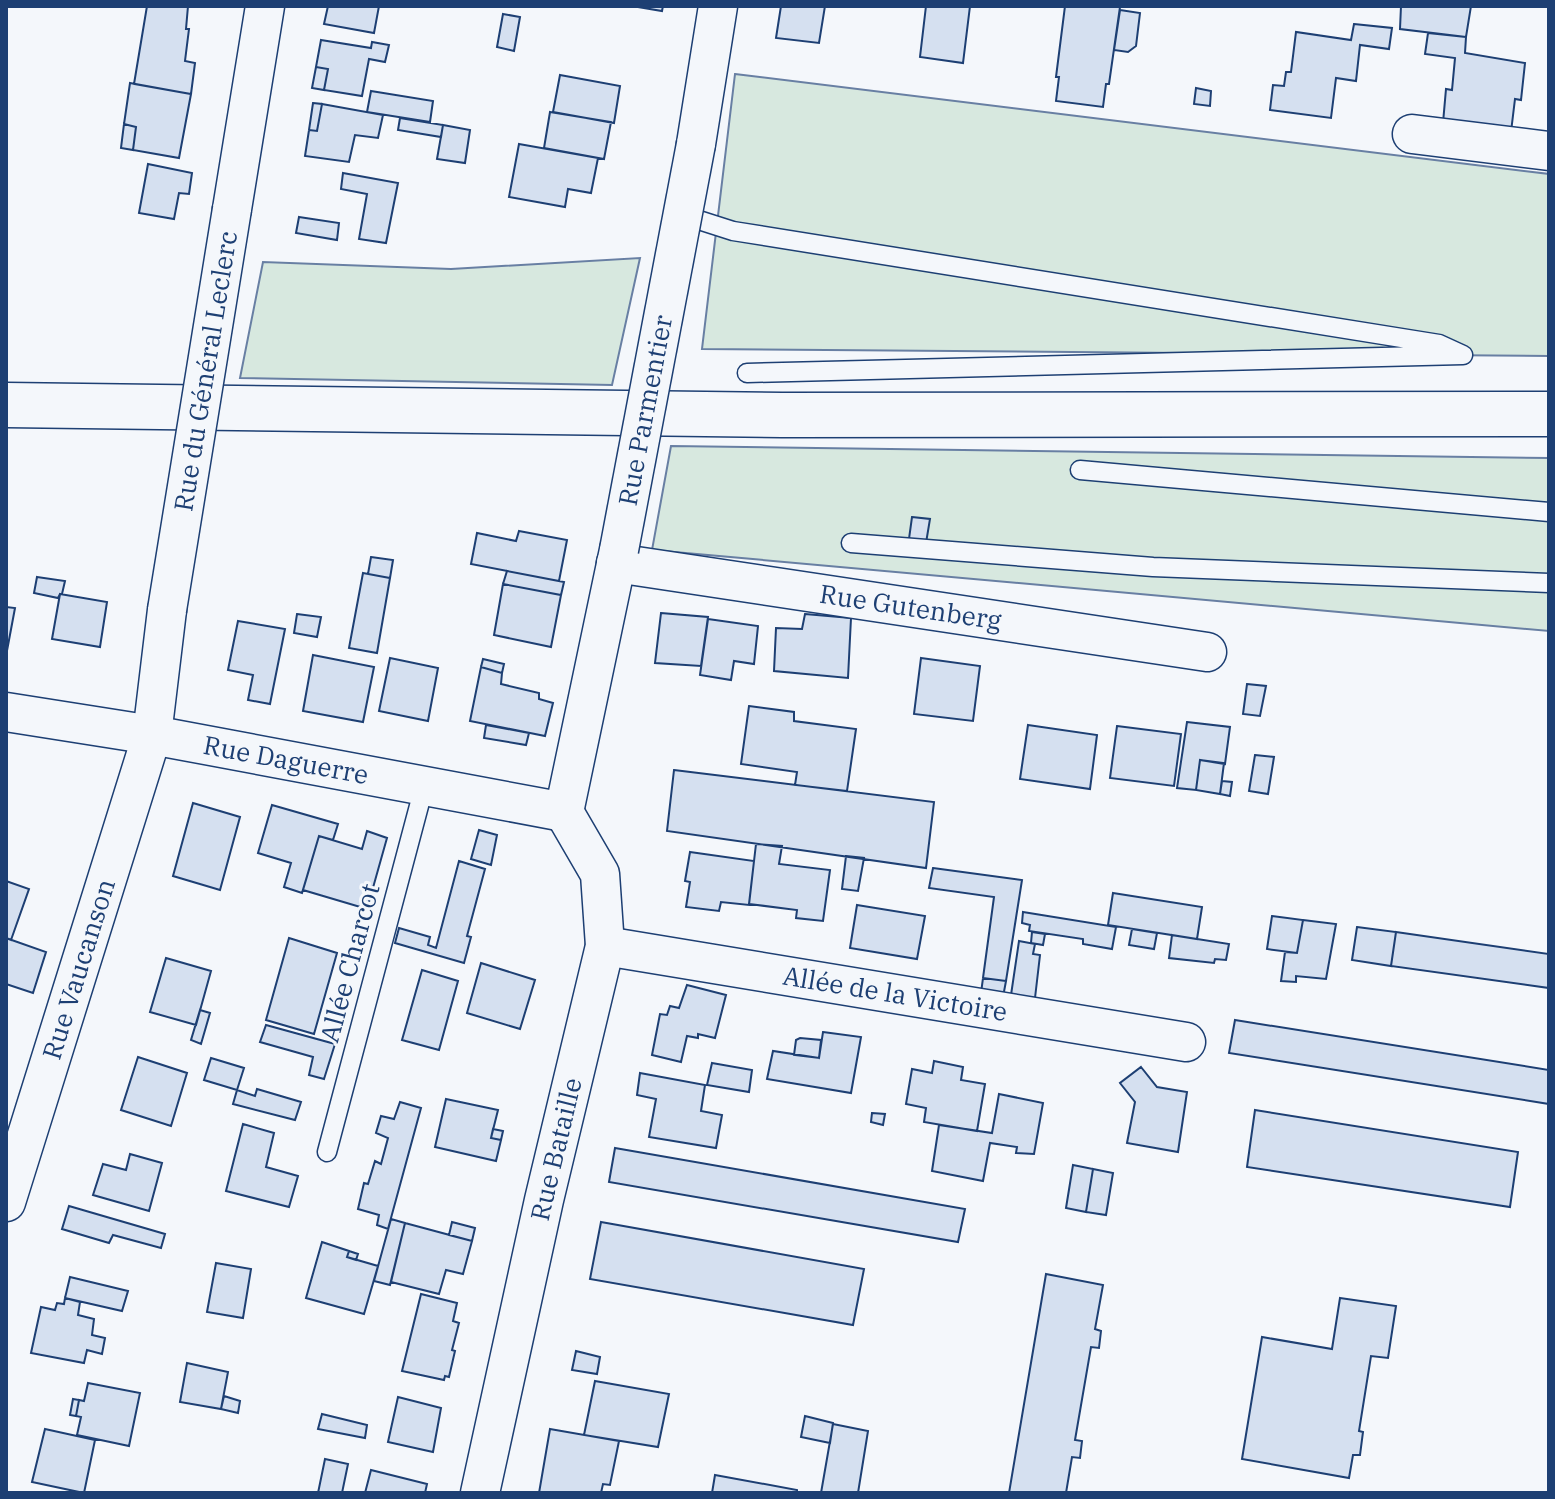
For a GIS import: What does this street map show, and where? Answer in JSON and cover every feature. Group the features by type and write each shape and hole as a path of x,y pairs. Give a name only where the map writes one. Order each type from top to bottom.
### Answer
{"main road":[{"path":"6,405 782,415 1549,414"}],"street":[{"name":"Rue du Général Leclerc","path":"152,735 167,610 265,6"},
{"name":"Rue Parmentier","path":"564,812 618,556 696,144 718,6"},
{"path":"1412,134 1549,151"},
{"name":"Rue Gutenberg","path":"618,556 1207,652"},
{"name":"Rue Daguerre","path":"6,712 152,735 564,812"},
{"name":"Rue Vaucanson","path":"6,1202 152,735"},
{"name":"Rue Bataille","path":"480,1493 544,1200 605,946 600,874 564,812"},
{"name":"Allée de la Victoire","path":"605,946 1186,1042"}],"lane":[{"path":"683,215 733,231 1439,344 1463,355 747,373"},
{"path":"1080,470 1549,512"},
{"path":"851,543 1153,567 1549,583"},
{"name":"Allée Charcot","path":"327,1152 424,787"}],"shaded area":[{"path":"735,74 1549,174 1549,356 702,349"},
{"path":"640,258 612,385 240,378 263,262 451,269"},
{"path":"671,446 1549,458 1549,631 652,550"}],"building":[{"path":"147,6 188,6 185,61 195,63 191,94 134,84"},
{"path":"328,6 379,6 374,33 324,24"},
{"path":"632,6 663,6 662,11"},
{"path":"781,6 825,6 819,43 776,38"},
{"path":"926,6 970,6 963,63 920,57"},
{"path":"1065,6 1120,7 1103,107 1056,101"},
{"path":"1401,6 1471,6 1466,37 1400,29"},
{"path":"1120,10 1140,13 1136,46 1128,52 1114,50"},
{"path":"503,14 520,17 514,51 497,47"},
{"path":"1354,24 1392,28 1389,49 1360,45 1356,81 1336,78 1331,118 1270,110 1273,85 1284,86 1286,72 1291,72 1296,32 1351,40"},
{"path":"1428,33 1466,37 1465,53 1525,63 1521,100 1515,99 1511,132 1443,123 1446,89 1452,90 1455,58 1425,54"},
{"path":"321,40 371,48 372,42 389,45 385,62 369,59 362,96 324,90 328,69 316,67"},
{"path":"316,67 328,69 324,90 312,88"},
{"path":"560,75 620,86 614,123 553,112"},
{"path":"130,83 191,94 179,158 133,150 136,127 124,124"},
{"path":"1196,88 1211,91 1210,106 1194,104"},
{"path":"371,91 433,101 430,122 367,112"},
{"path":"313,103 322,104 317,131 309,130"},
{"path":"322,104 383,115 378,138 355,135 349,162 305,156 309,130 317,131"},
{"path":"550,112 611,122 604,159 544,148"},
{"path":"400,118 443,125 441,137 398,130"},
{"path":"124,124 136,127 133,150 121,148"},
{"path":"443,125 470,130 465,163 437,159"},
{"path":"519,144 598,158 591,193 568,189 565,207 509,197"},
{"path":"148,164 192,173 189,194 179,193 174,219 139,213"},
{"path":"343,173 398,183 386,243 359,239 367,194 341,189"},
{"path":"299,217 339,223 337,240 296,233"},
{"path":"912,517 930,519 925,549 908,546"},
{"path":"519,531 567,540 559,581 471,564 477,533 516,541"},
{"path":"371,557 393,560 390,578 368,574"},
{"path":"507,571 564,582 561,595 503,584"},
{"path":"363,573 390,578 377,653 349,648"},
{"path":"37,577 65,581 62,594 58,598 34,593"},
{"path":"503,584 561,595 551,647 494,635"},
{"path":"60,594 107,602 100,647 52,639"},
{"path":"6,607 15,608 6,656"},
{"path":"661,613 708,617 701,666 655,663"},
{"path":"297,614 321,617 317,637 294,633"},
{"path":"805,614 851,618 848,678 774,671 776,628 802,629"},
{"path":"708,619 758,626 754,664 734,661 731,680 700,675"},
{"path":"238,621 285,629 270,704 248,700 253,675 228,670"},
{"path":"313,655 374,667 363,722 303,711"},
{"path":"390,658 438,668 428,721 379,711"},
{"path":"921,658 980,666 973,721 914,714"},
{"path":"483,659 504,664 502,673 481,667"},
{"path":"481,667 502,673 501,684 539,693 539,699 553,703 545,736 470,721"},
{"path":"1247,684 1266,686 1260,716 1243,714"},
{"path":"749,706 794,712 794,721 856,729 847,791 795,785 797,772 741,764"},
{"path":"1187,722 1230,727 1225,764 1200,760 1196,790 1177,788"},
{"path":"486,725 529,733 526,745 484,738"},
{"path":"1028,725 1097,735 1090,789 1020,779"},
{"path":"1117,726 1181,734 1174,786 1110,778"},
{"path":"1255,755 1274,757 1268,794 1249,791"},
{"path":"1200,760 1224,763 1220,794 1196,790"},
{"path":"674,770 934,802 926,868 667,831"},
{"path":"1222,781 1232,782 1230,796 1220,794"},
{"path":"193,803 240,817 220,890 173,876"},
{"path":"272,805 338,824 333,840 319,836 302,893 284,887 291,863 258,853"},
{"path":"479,830 497,835 491,865 471,859"},
{"path":"367,831 387,838 367,909 303,890 319,836 362,849"},
{"path":"756,844 782,846 779,864 830,870 823,921 796,918 797,910 749,904"},
{"path":"690,852 754,861 749,905 721,902 719,911 686,907 690,882 685,881"},
{"path":"846,856 864,858 858,891 842,889"},
{"path":"459,861 485,869 467,936 471,937 464,963 395,943 399,928 430,937 428,945 436,948"},
{"path":"933,868 1022,880 1006,981 983,978 994,897 929,888"},
{"path":"6,881 29,889 11,940 6,938"},
{"path":"1113,893 1202,907 1197,939 1108,925"},
{"path":"857,905 925,916 917,959 850,948"},
{"path":"1023,912 1116,927 1112,949 1083,944 1083,939 1029,931 1030,925 1022,923"},
{"path":"1272,916 1303,920 1297,953 1267,949"},
{"path":"1303,920 1336,924 1326,979 1296,976 1296,982 1281,981 1285,952 1297,953"},
{"path":"1357,927 1396,932 1391,966 1352,960"},
{"path":"1132,929 1157,933 1154,949 1129,945"},
{"path":"1032,932 1045,934 1043,945 1031,943"},
{"path":"1396,932 1549,954 1549,988 1391,966"},
{"path":"1172,935 1229,944 1226,960 1215,959 1214,963 1169,958"},
{"path":"6,938 46,952 33,993 6,984"},
{"path":"289,938 337,953 314,1034 266,1020"},
{"path":"1019,941 1035,944 1033,954 1040,955 1035,998 1011,995"},
{"path":"166,958 211,971 196,1025 150,1012"},
{"path":"481,963 535,980 520,1029 467,1013"},
{"path":"422,970 458,981 439,1050 402,1040"},
{"path":"983,978 1006,981 1003,997 981,993"},
{"path":"687,985 726,995 715,1038 698,1034 698,1038 687,1036 681,1062 652,1055 660,1014 667,1015 670,1006 679,1008"},
{"path":"200,1010 210,1013 201,1044 191,1040"},
{"path":"1235,1020 1549,1070 1549,1104 1229,1053"},
{"path":"266,1025 335,1044 324,1079 309,1075 313,1057 260,1042"},
{"path":"823,1032 861,1037 851,1093 767,1079 773,1051 819,1058"},
{"path":"796,1040 821,1040 819,1058 794,1055"},
{"path":"138,1057 187,1073 171,1126 121,1110"},
{"path":"211,1058 244,1068 237,1090 204,1080"},
{"path":"934,1061 963,1067 961,1080 985,1084 977,1131 924,1122 926,1108 906,1104 912,1069 932,1073"},
{"path":"712,1063 752,1070 749,1092 707,1085"},
{"path":"1141,1067 1157,1087 1187,1092 1178,1152 1127,1143 1135,1102 1120,1083"},
{"path":"640,1073 705,1085 701,1111 722,1115 716,1148 649,1137 656,1099 637,1095"},
{"path":"257,1089 301,1102 295,1120 233,1104 237,1090 255,1096"},
{"path":"999,1094 1043,1103 1034,1154 1016,1153 1017,1147 990,1143 983,1181 932,1171 939,1125 992,1133"},
{"path":"446,1099 498,1110 491,1138 501,1140 496,1161 435,1147"},
{"path":"400,1102 421,1108 388,1229 377,1225 379,1215 358,1209 364,1183 368,1184 375,1161 381,1164 388,1138 376,1133 381,1116 394,1119"},
{"path":"1255,1110 1518,1152 1510,1207 1247,1167"},
{"path":"872,1113 885,1114 883,1125 871,1122"},
{"path":"243,1124 274,1133 266,1167 298,1176 289,1207 226,1191"},
{"path":"493,1129 503,1131 501,1140 491,1138"},
{"path":"615,1148 965,1209 958,1242 609,1182"},
{"path":"130,1154 162,1163 149,1211 93,1195 103,1164 126,1170"},
{"path":"1073,1165 1093,1169 1086,1212 1066,1208"},
{"path":"1093,1169 1113,1173 1106,1215 1086,1212"},
{"path":"69,1206 165,1234 161,1248 113,1235 109,1243 62,1229"},
{"path":"391,1219 405,1223 390,1285 374,1281"},
{"path":"452,1222 475,1228 472,1241 449,1235"},
{"path":"601,1222 864,1269 853,1325 590,1279"},
{"path":"405,1223 472,1241 463,1274 446,1270 439,1294 391,1282"},
{"path":"322,1242 349,1251 347,1257 378,1266 364,1314 306,1298"},
{"path":"349,1251 358,1254 356,1260 347,1257"},
{"path":"216,1263 251,1269 243,1318 207,1312"},
{"path":"1046,1274 1103,1285 1095,1329 1101,1331 1099,1348 1091,1347 1075,1440 1082,1441 1080,1458 1072,1457 1066,1493 1009,1493"},
{"path":"70,1277 128,1291 122,1311 65,1298"},
{"path":"421,1294 457,1303 453,1321 459,1323 452,1350 455,1351 449,1377 445,1376 444,1380 402,1371"},
{"path":"65,1298 80,1302 78,1315 94,1319 92,1335 105,1338 102,1354 87,1350 84,1363 31,1353 41,1307 55,1310 57,1303 64,1304"},
{"path":"1340,1298 1396,1306 1388,1358 1371,1356 1359,1431 1363,1432 1360,1455 1353,1455 1349,1478 1242,1459 1262,1337 1332,1349"},
{"path":"576,1351 600,1357 597,1374 572,1370"},
{"path":"187,1363 228,1372 221,1409 180,1402"},
{"path":"595,1381 669,1394 658,1447 584,1435"},
{"path":"88,1383 140,1393 129,1446 77,1435 81,1417 76,1416 79,1400 84,1401"},
{"path":"224,1396 240,1401 238,1413 221,1409"},
{"path":"398,1397 441,1408 433,1452 388,1442"},
{"path":"73,1399 79,1400 76,1416 70,1415"},
{"path":"322,1414 367,1425 365,1438 318,1429"},
{"path":"805,1416 833,1423 830,1443 801,1437"},
{"path":"833,1424 868,1431 858,1493 821,1493"},
{"path":"45,1429 95,1440 84,1493 32,1482"},
{"path":"550,1429 619,1441 610,1485 603,1484 601,1493 539,1493"},
{"path":"325,1459 348,1464 342,1493 318,1493"},
{"path":"371,1470 427,1484 425,1493 365,1493"},
{"path":"715,1475 797,1490 797,1493 712,1493"}]}
